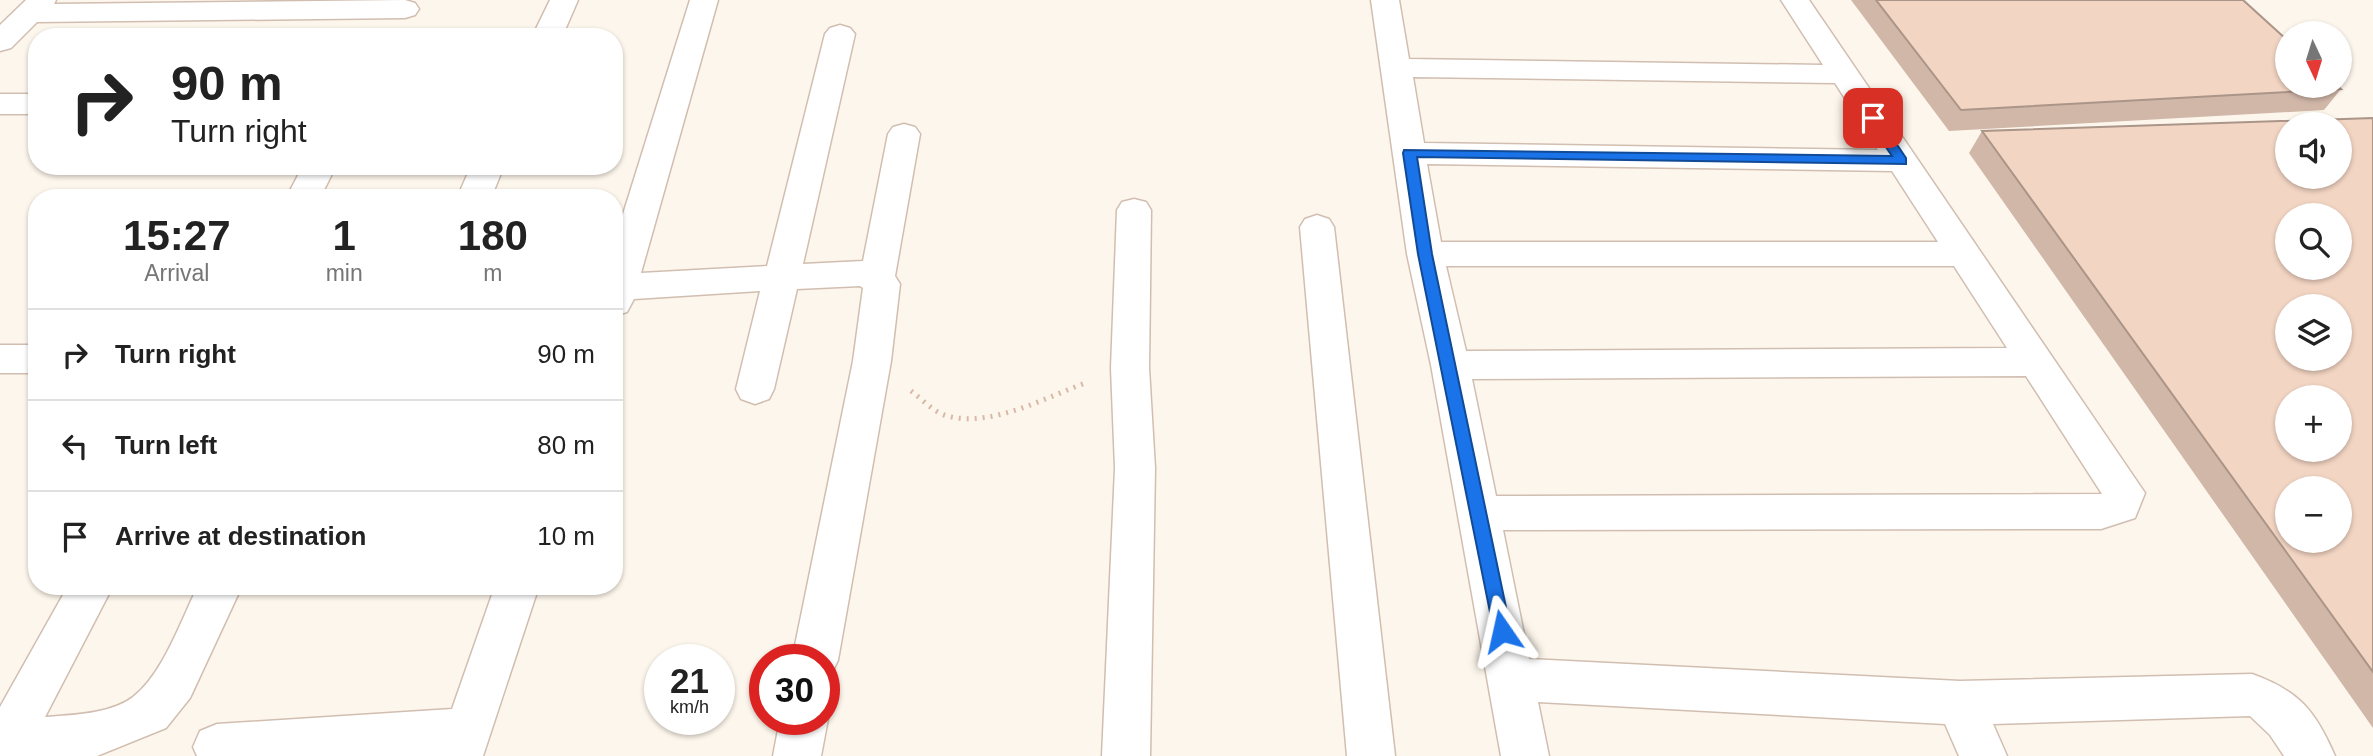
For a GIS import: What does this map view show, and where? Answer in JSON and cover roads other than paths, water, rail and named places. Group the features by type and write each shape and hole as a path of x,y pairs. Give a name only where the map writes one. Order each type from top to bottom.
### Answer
{"street":[{"path":"551,28 564,0"},
{"path":"623,269 704,0"},
{"path":"1385,0 1425,254 1450,365 1525,756"},
{"path":"1479,513 2101,512 2120,506 2124,493 1795,0"},
{"path":"0,42 35,6 408,4 395,28"},
{"path":"755,389 840,34"},
{"path":"1396,68 1844,74"},
{"path":"0,104 28,104"},
{"path":"877,278 904,134"},
{"path":"1409,153 1902,161"},
{"path":"1126,756 1135,468 1130,368 1134,210"},
{"path":"1317,227 1371,756"},
{"path":"1425,254 1963,254"},
{"path":"623,291 860,273 870,274 882,284 872,361 818,644"},
{"path":"0,359 28,359"},
{"path":"1450,365 2035,362"},
{"path":"3,748 86,595"},
{"path":"3,748 91,736 149,713 174,683 216,595"},
{"path":"218,747 463,743 514,595"},
{"path":"1510,679 1960,703 2252,695 2267,700 2282,711 2311,756"},
{"path":"1960,703 1983,756"},
{"path":"797,756 801,735"}]}
